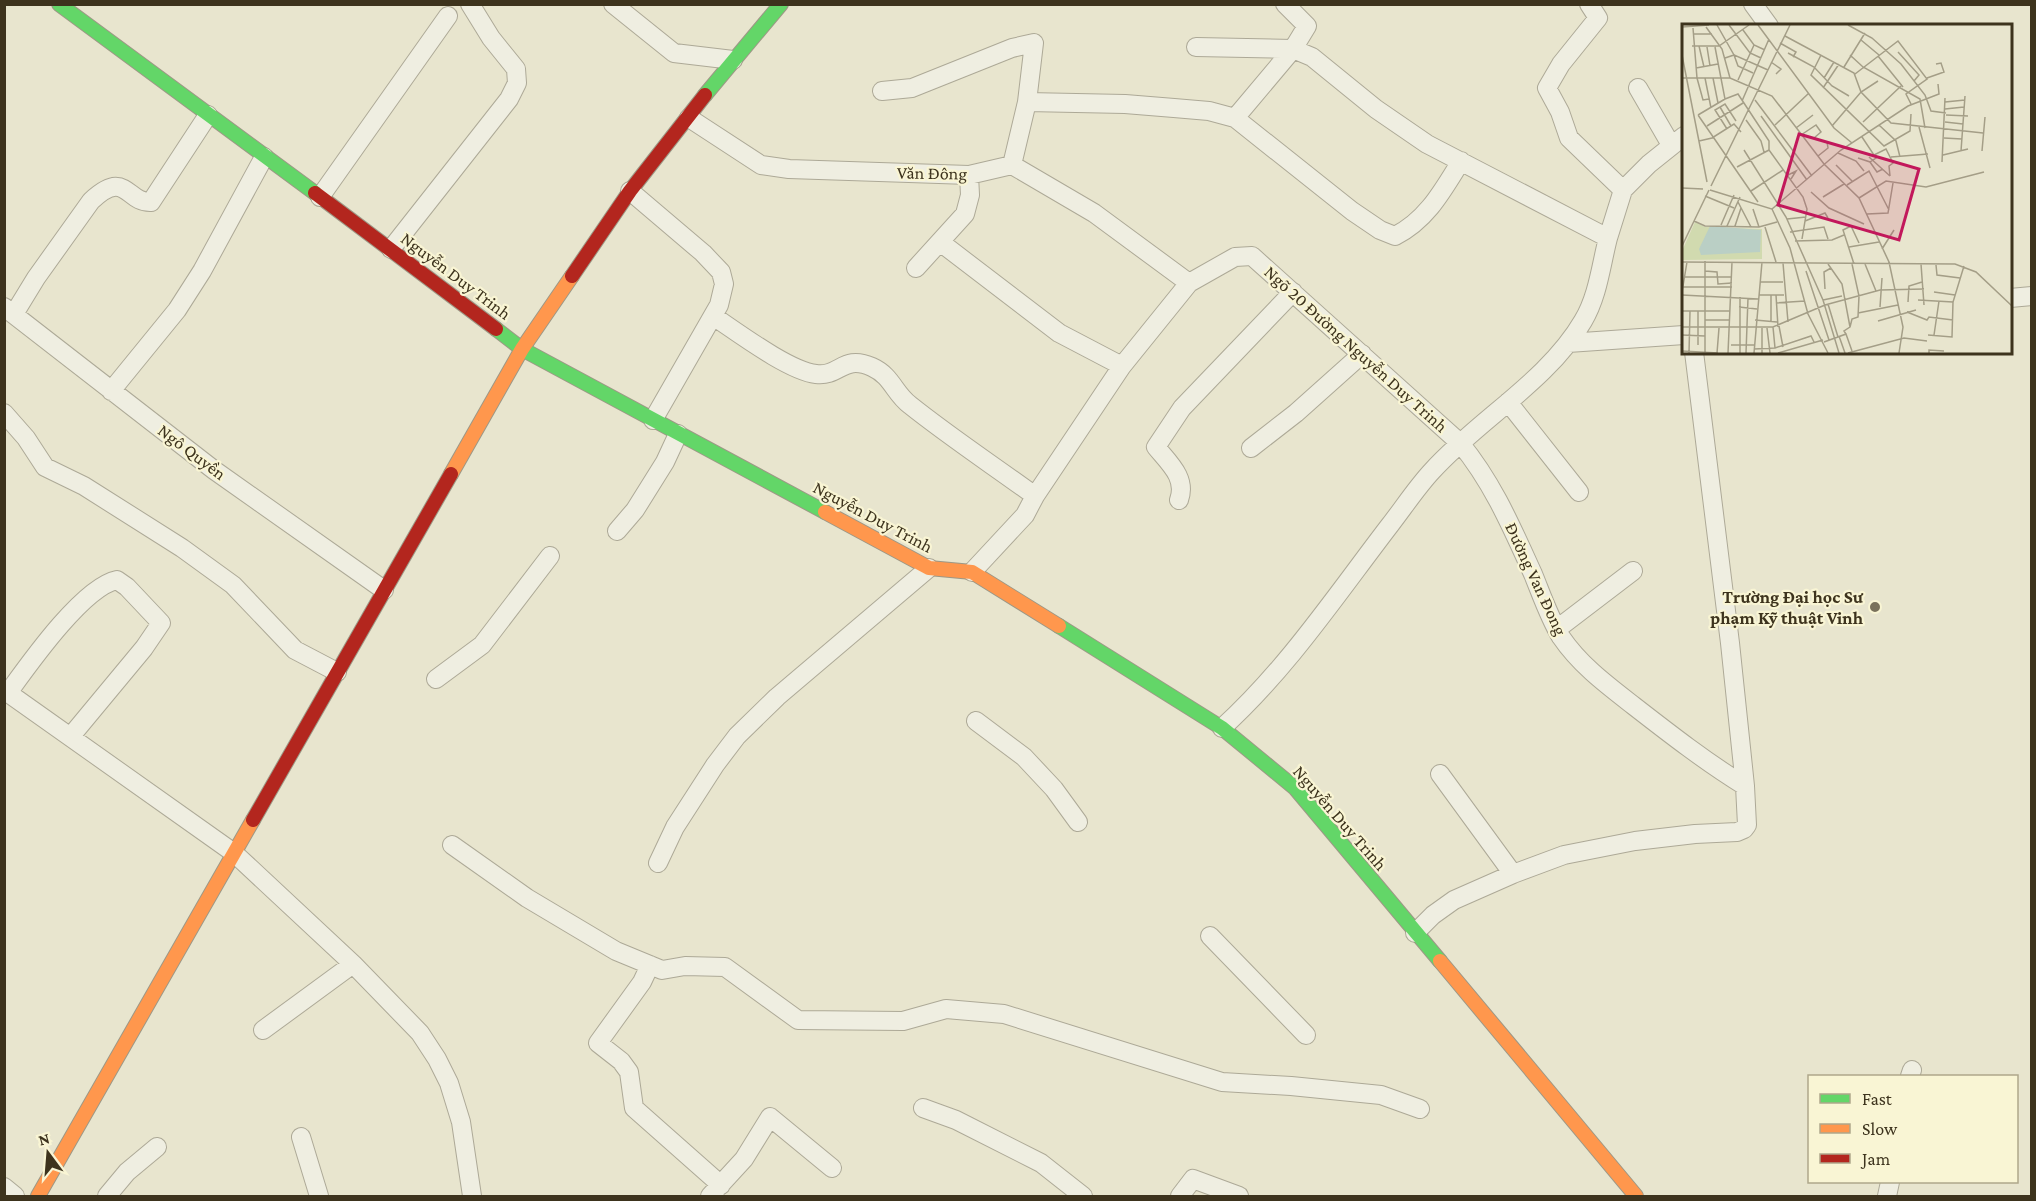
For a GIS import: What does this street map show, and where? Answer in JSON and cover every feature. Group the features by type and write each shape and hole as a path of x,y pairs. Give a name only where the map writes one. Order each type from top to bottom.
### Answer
{"street":[{"name":"Nguyễn Duy Trinh","path":"59,4 391,249 522,349 928,568 972,572 1222,728 1295,788 1636,1197"},
{"path":"391,249 509,99 517,83 518,76 513,64 491,38 470,4"},
{"path":"613,4 674,53 733,60"},
{"path":"38,1197 522,349 630,191 733,60 781,4"},
{"path":"1235,118 1293,49 1307,26 1285,4"},
{"path":"1753,4 1767,24"},
{"path":"1594,11 1547,88 1560,112 1569,138 1623,190"},
{"path":"320,197 448,16"},
{"path":"882,91 912,88 938,80 1012,48 1034,43 1028,102 1012,165 1094,213 1189,283"},
{"path":"1196,47 1293,49 1312,57 1400,127 1427,144 1608,238"},
{"path":"1222,728 1249,704 1278,670 1431,471 1541,372 1568,343 1584,320 1593,299 1623,190 1677,141 1638,88"},
{"path":"1028,102 1164,107 1209,111 1235,118 1352,211 1380,230 1395,236 1408,230 1422,219 1461,161"},
{"path":"9,310 36,278 91,201 100,192 120,187 129,190 145,202 151,202 208,115"},
{"name":"Văn Đông","path":"688,118 761,165 789,169 969,176 1012,165"},
{"path":"111,391 177,310 207,262 264,157"},
{"path":"916,268 965,214 970,195 969,176"},
{"path":"630,191 721,272 724,284 719,305 652,420"},
{"path":"940,242 1059,333 1122,366"},
{"name":"Ngõ 20 Đường Nguyễn Duy Trinh","path":"972,572 1025,515 1035,496 1122,366 1189,283 1235,257 1252,256 1460,443"},
{"path":"1179,500 1182,491 1180,477 1156,447 1182,408 1293,292"},
{"path":"2012,298 2031,296"},
{"name":"Ngô Quyền","path":"9,310 214,470 384,590"},
{"path":"713,316 786,363 806,372 826,374 854,362 875,368 894,384 908,404 1035,496"},
{"path":"1568,343 1682,335"},
{"path":"1251,448 1296,413 1362,354"},
{"path":"1415,933 1433,915 1454,900 1564,855 1595,848 1685,835 1737,832 1747,825 1745,786 1694,354"},
{"path":"1508,402 1579,492"},
{"path":"4,413 26,438 45,467 84,486 182,548 233,585 295,650 337,672"},
{"path":"617,531 635,510 665,462 678,434"},
{"name":"Đường Van Đong","path":"1460,443 1483,472 1501,503 1541,598 1557,629 1574,653 1591,672 1699,756 1745,786"},
{"path":"436,679 482,645 550,556"},
{"path":"657,863 675,827 737,736 777,697 928,568"},
{"path":"1557,629 1633,572"},
{"path":"71,736 144,648 161,623 127,587 117,580 110,582 62,623 6,691 234,853 353,964 420,1033 449,1083 461,1122 472,1197"},
{"path":"976,721 1024,757 1054,789 1078,822"},
{"path":"1440,774 1514,874"},
{"path":"452,845 527,898 616,951 662,970 685,966 725,967 798,1020 903,1021 946,1009 1004,1014 1222,1082 1381,1095 1420,1109"},
{"path":"1210,936 1306,1035"},
{"path":"263,1030 353,964"},
{"path":"650,965 642,982 598,1043 621,1061 630,1072 634,1108 716,1191 744,1159 770,1118 832,1168"},
{"path":"922,1108 956,1120 1041,1163 1083,1197"},
{"path":"301,1137 319,1197"},
{"path":"107,1197 127,1172 157,1147"},
{"path":"1180,1197 1192,1179 1239,1197"},
{"path":"4,1187 15,1197"}],"traffic: fast":[{"path":"59,4 315,193"},
{"path":"705,95 781,4"},
{"path":"496,329 522,349 825,512"},
{"path":"1059,626 1222,728 1295,788 1440,961"}],"traffic: slow":[{"path":"451,474 522,349 572,276"},
{"path":"825,512 929,568 972,572 1059,626"},
{"path":"38,1196 253,820"},
{"path":"1440,961 1636,1196"}],"traffic: jam":[{"path":"572,276 630,191 705,95"},
{"path":"315,193 496,329"},
{"path":"253,820 451,474"}],"place":[{"name":"Trường Đại học Sư phạm Kỹ thuật Vinh","path":"1875,607"}]}
